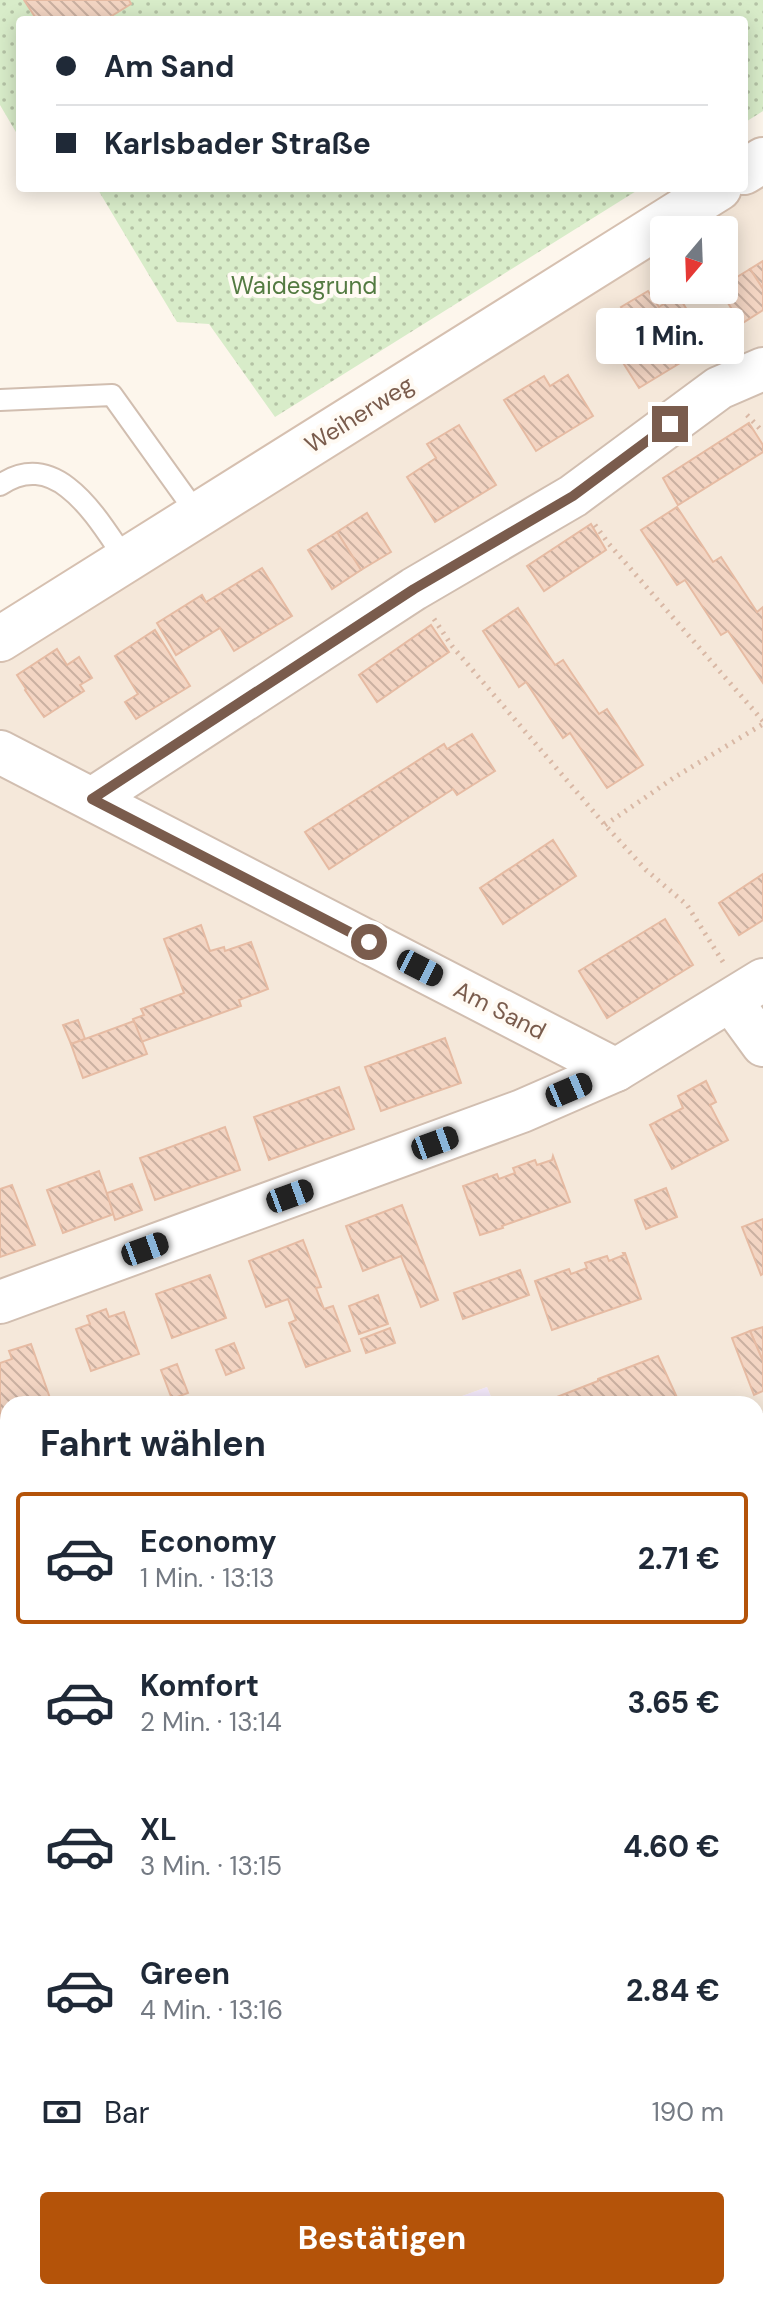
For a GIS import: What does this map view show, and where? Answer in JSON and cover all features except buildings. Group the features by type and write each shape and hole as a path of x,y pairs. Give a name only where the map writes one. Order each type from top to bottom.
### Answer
{"main road":[{"name":"Weiherweg","path":"0,639 713,192"}],"street":[{"path":"92,799 414,589 573,496 719,388 763,369"},
{"name":"Am Sand","path":"0,752 616,1070"},
{"path":"0,1302 522,1111 616,1070 747,990 763,1045"}],"lane":[{"path":"0,400 112,395 198,515"},
{"path":"0,485 29,473 59,481 83,500 126,560"}],"path":[{"path":"756,424 763,432"},
{"path":"594,524 763,722 605,825"},
{"path":"439,626 452,646 605,825 646,870 687,905 704,929"}],"shaded area":[{"path":"763,173 763,1396 491,1396 487,1387 462,1396 0,1396 0,663 650,246 650,304 738,304 738,216 697,216 734,192 748,192 748,183"},
{"path":"487,1387 491,1396 462,1396"}],"green space":[{"path":"0,0 763,0 763,111 748,120 748,16 16,16 16,132 0,105"},
{"name":"Waidesgrund","path":"99,192 635,192 275,417 209,324 177,322"}],"route":[{"path":"369,942 92,799 414,589 573,496 670,424"}]}
